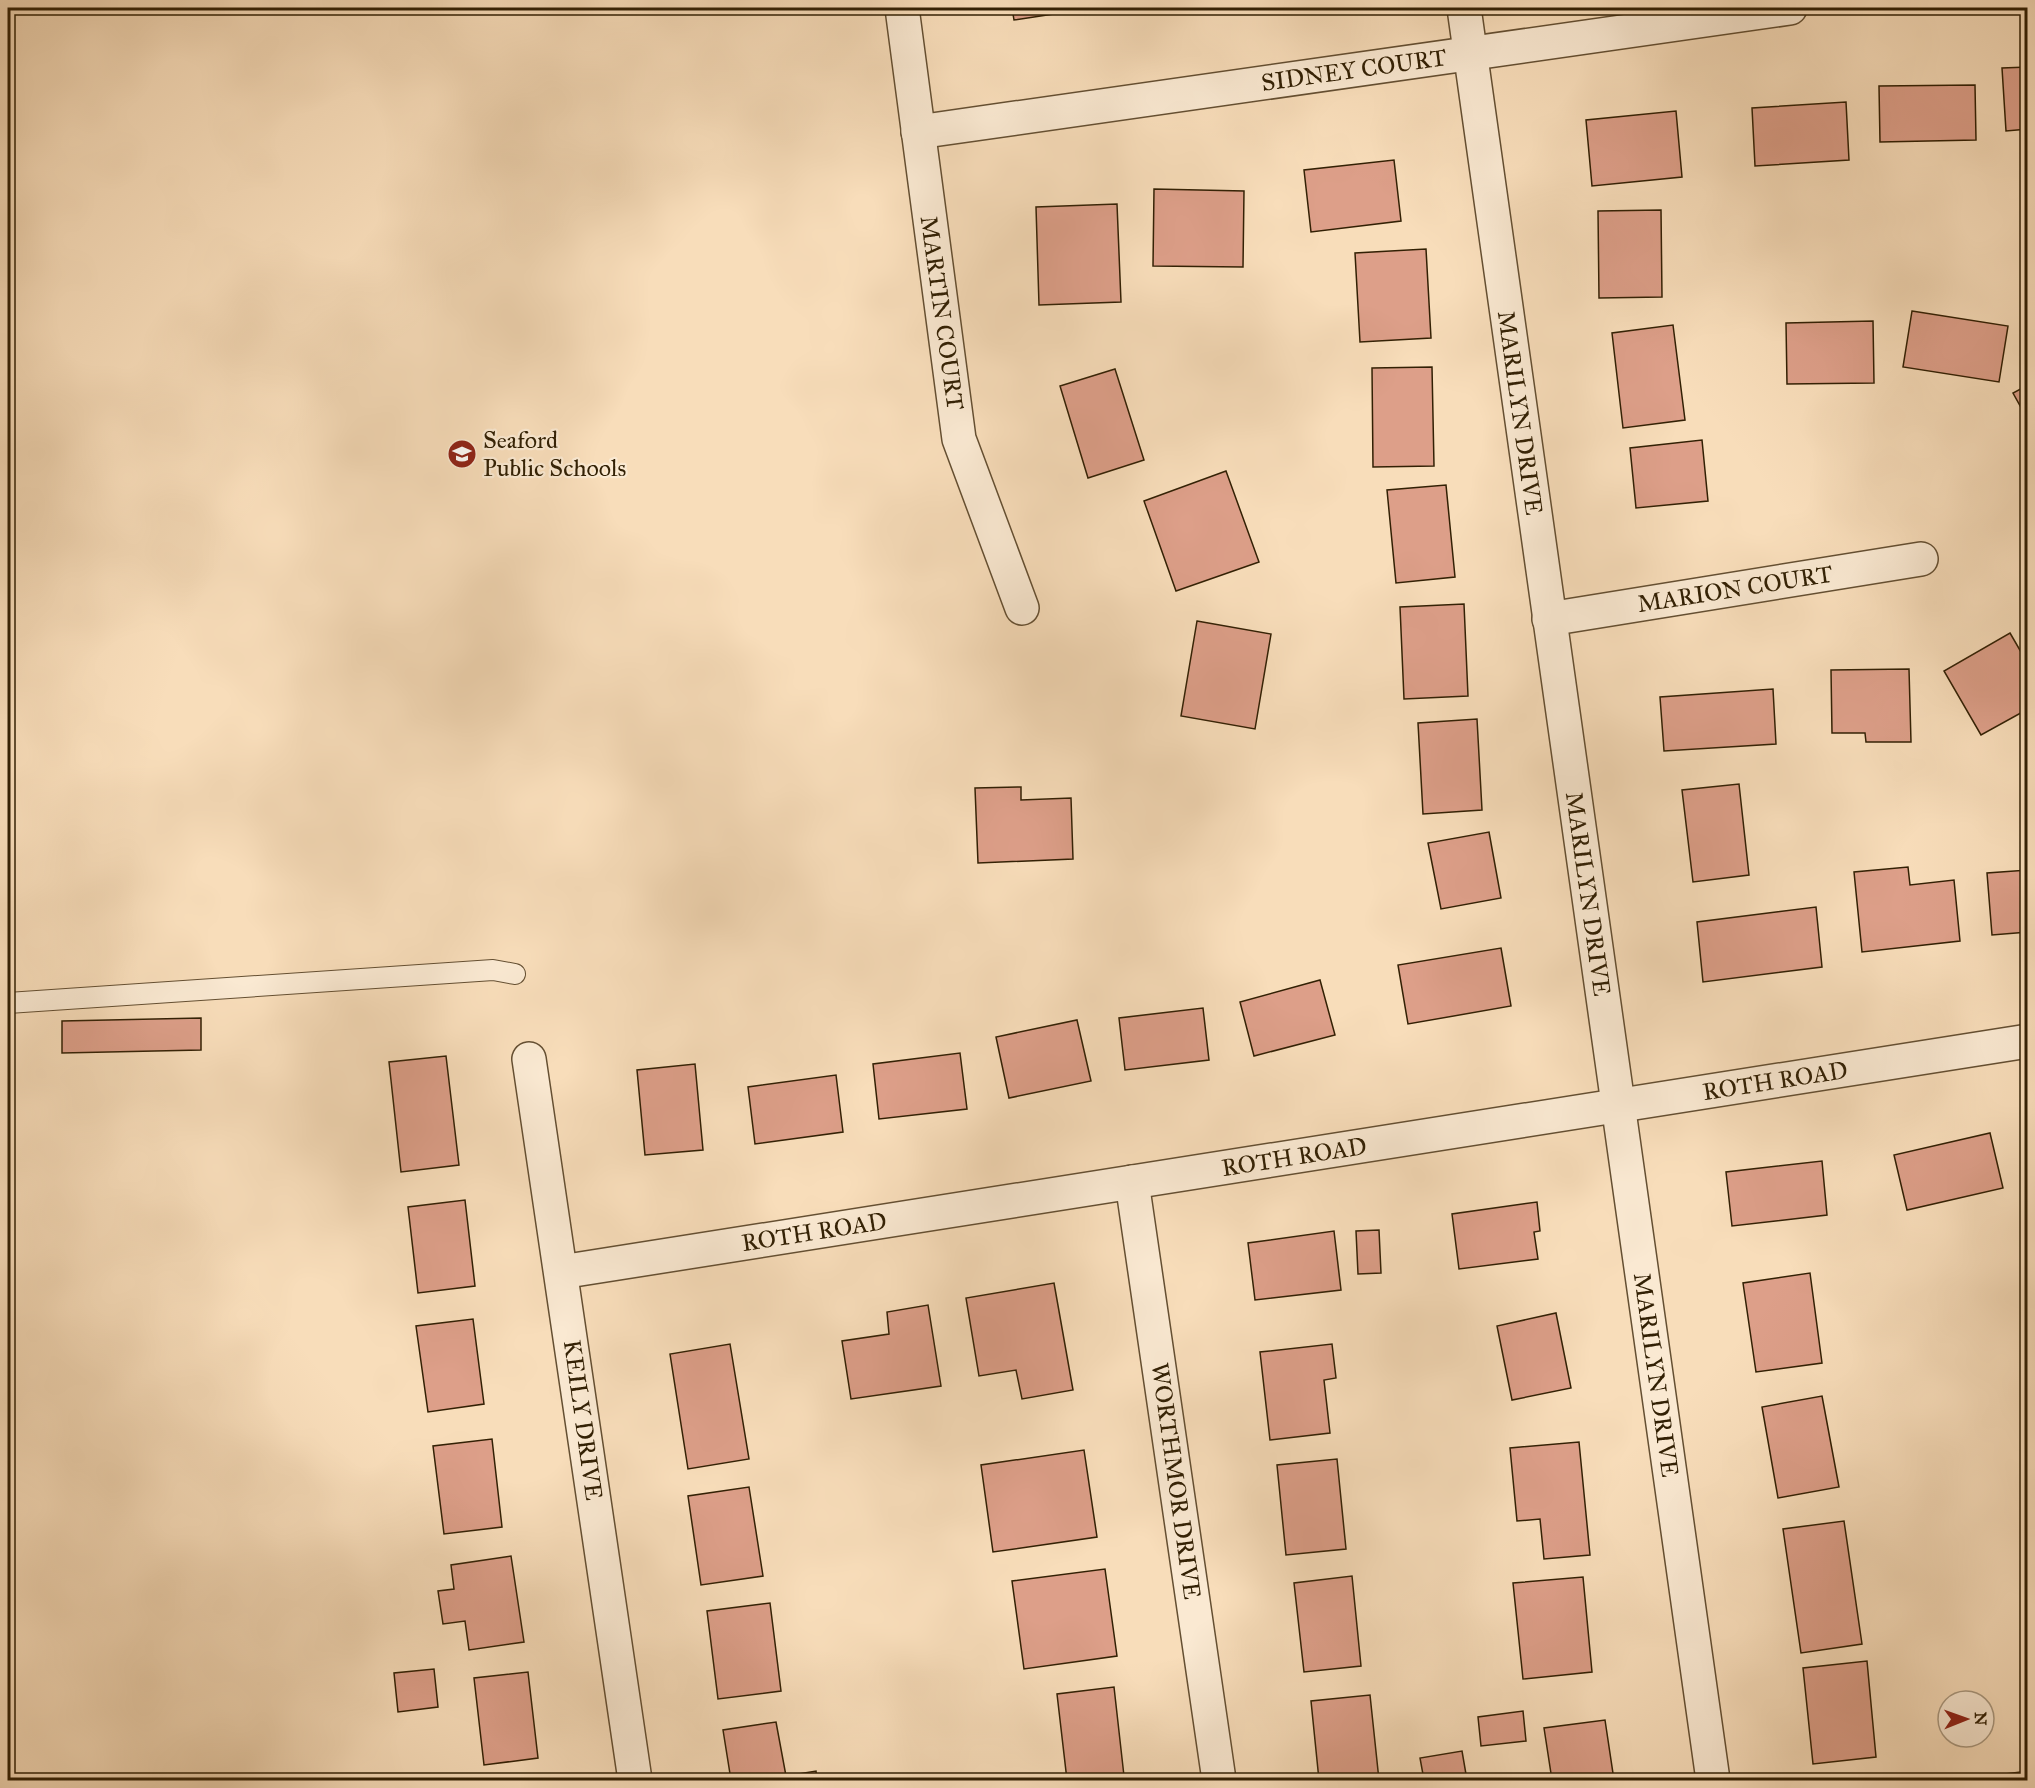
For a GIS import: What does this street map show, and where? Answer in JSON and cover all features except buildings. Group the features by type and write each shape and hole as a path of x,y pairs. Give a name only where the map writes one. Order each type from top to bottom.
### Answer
{"street":[{"name":"MARTIN COURT","path":"902,8 959,439 1022,608"},
{"name":"MARILYN DRIVE","path":"1464,8 1713,1780"},
{"name":"SIDNEY COURT","path":"918,132 1790,8"},
{"name":"MARION COURT","path":"1549,619 1921,559"},
{"name":"ROTH ROAD","path":"561,1272 2028,1041"},
{"name":"KEILY DRIVE","path":"529,1059 635,1780"},
{"name":"WORTHMOR DRIVE","path":"1132,1182 1219,1780"}],"lane":[{"path":"8,1003 493,970 515,974"}],"place":[{"name":"Seaford Public Schools","path":"462,454"}]}
